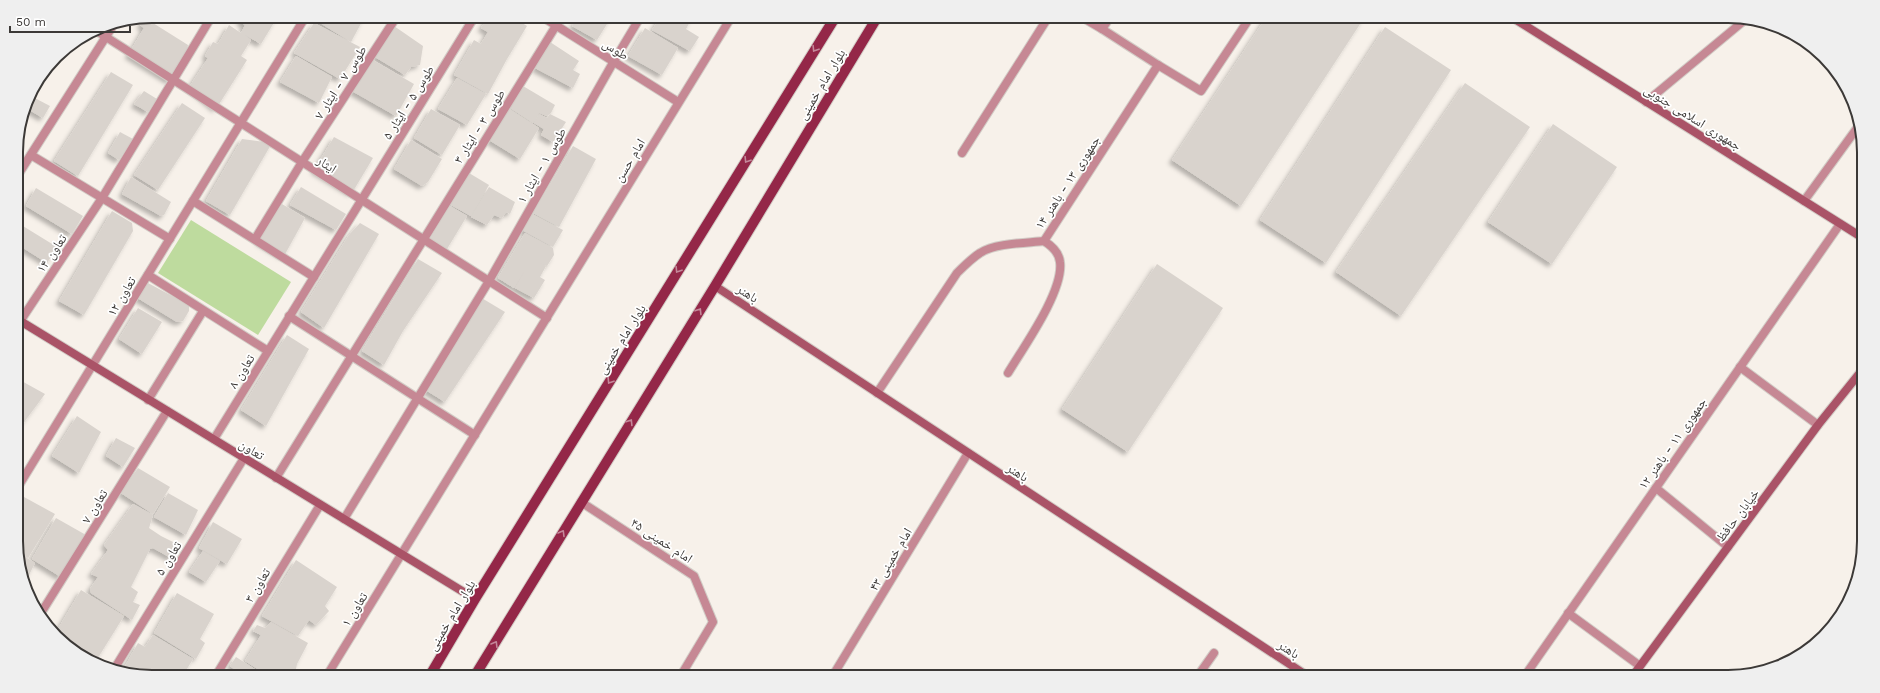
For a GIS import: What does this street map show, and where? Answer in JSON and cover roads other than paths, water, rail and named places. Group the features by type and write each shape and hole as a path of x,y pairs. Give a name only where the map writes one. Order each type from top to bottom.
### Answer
{"main road":[{"name":"بلوار امام خمینی","path":"433,670 832,23"},
{"name":"بلوار امام خمینی","path":"478,670 874,23"},
{"name":"جمهوری اسلامی جنوبی","path":"1521,23 1857,234"},
{"name":"باهنر","path":"714,286 1298,670"},
{"name":"تعاون","path":"23,325 214,439 475,600"},
{"name":"خیابان حافظ","path":"1637,670 1818,425 1857,378"}],"street":[{"name":"تعاون ۱۴","path":"23,315 102,198 208,23"},
{"name":"تعاون ۱۲","path":"23,479 302,23"},
{"name":"طوس ۷ - ایثار ۷","path":"255,239 302,162 392,23"},
{"name":"طوس ۵ - ایثار ۵","path":"314,276 471,23"},
{"name":"طوس","path":"553,23 678,102"},
{"name":"طوس ۱ - ایثار ۱","path":"344,519 489,281 637,23"},
{"name":"امام حسن","path":"475,435 728,23"},
{"path":"962,152 1045,23"},
{"path":"1092,23 1201,91 1246,23"},
{"path":"1102,29 1106,23"},
{"path":"1646,102 1740,24"},
{"name":"طوس ۳ - ایثار ۳","path":"276,478 556,25"},
{"path":"23,167 110,30"},
{"name":"ایثار","path":"101,34 547,318"},
{"name":"جمهوری ۱۳ - باهنر ۱۴","path":"877,393 957,273 981,252 998,247 1044,241 1158,65"},
{"path":"1804,201 1855,131"},
{"path":"31,155 170,238"},
{"path":"193,201 314,276"},
{"name":"جمهوری ۱۱ - باهنر ۱۲","path":"1529,670 1840,224"},
{"path":"1008,373 1042,317 1060,276 1060,261 1055,249 1044,241"},
{"path":"148,275 268,351"},
{"name":"تعاون ۸","path":"214,439 314,276"},
{"path":"148,400 204,311"},
{"path":"289,316 475,435"},
{"path":"1740,367 1818,425"},
{"name":"تعاون ۷","path":"43,609 167,411"},
{"name":"تعاون ۱","path":"330,670 475,435"},
{"name":"امام خمینی ۴۳","path":"836,670 968,453"},
{"name":"تعاون ۵","path":"117,665 244,458"},
{"path":"1656,488 1728,547"},
{"name":"امام خمینی ۴۵","path":"581,502 694,576 713,622 684,670"},
{"name":"تعاون ۳","path":"219,670 320,505"},
{"path":"1568,613 1640,666"},
{"path":"1202,670 1214,653"}]}
